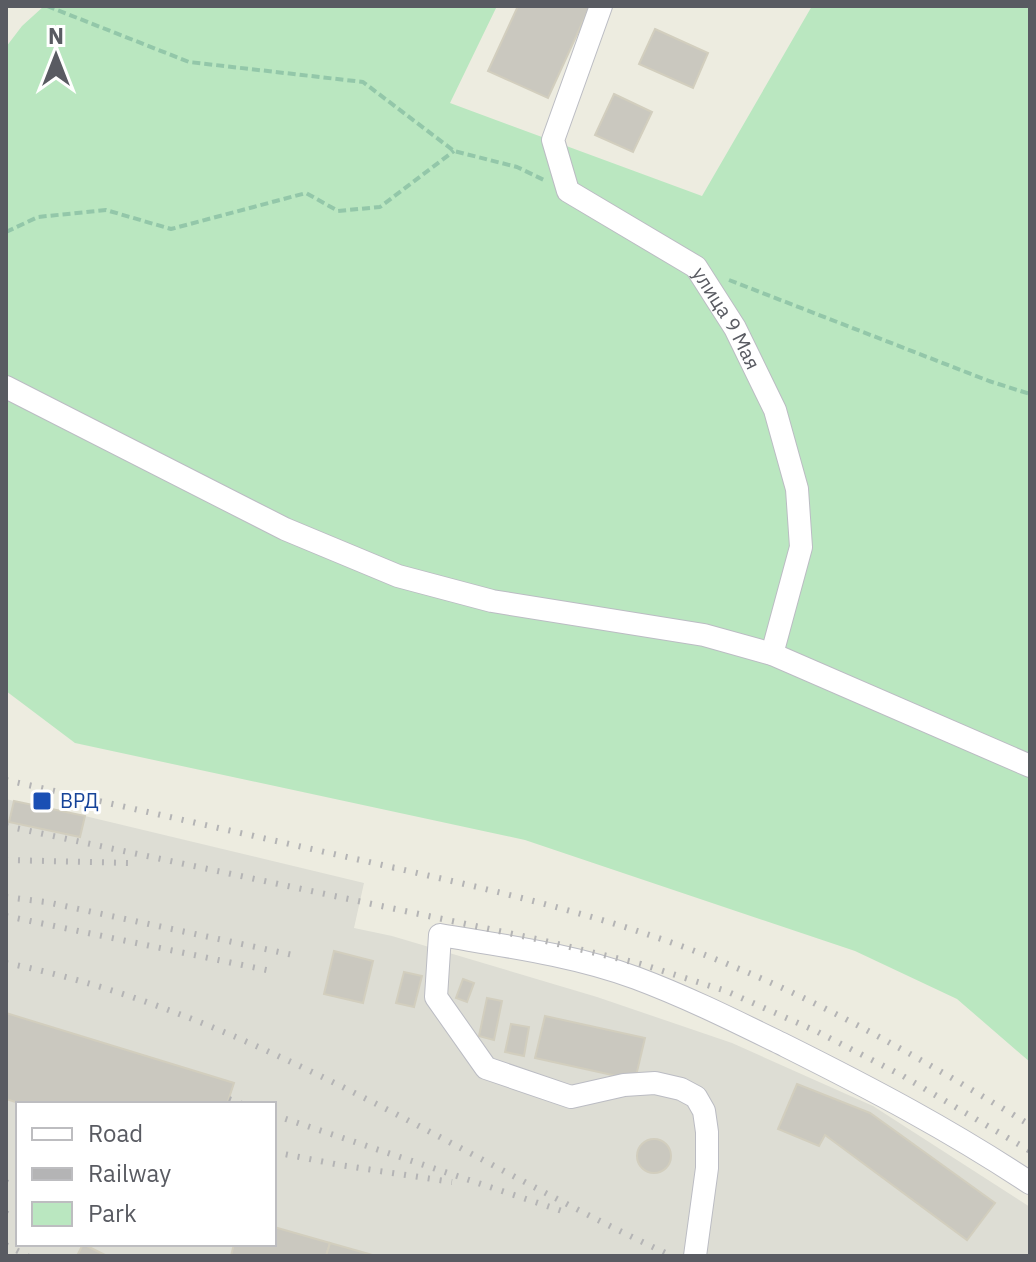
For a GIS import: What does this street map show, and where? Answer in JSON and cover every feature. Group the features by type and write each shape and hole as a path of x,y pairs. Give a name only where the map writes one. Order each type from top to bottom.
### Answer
{"street":[{"path":"568,191 553,140 601,6"},
{"name":"улица 9 Мая","path":"568,191 696,267 735,328 775,410 797,489 801,547 772,654"},
{"path":"6,387 285,529 398,576 492,601 704,635 772,654 1030,766"},
{"path":"695,1256 707,1168 704,1111 696,1097 681,1089 655,1083 624,1085 571,1097 486,1068 436,997 440,935 539,952 634,978 727,1017 879,1092 962,1138 1030,1183"}],"path":[{"path":"47,6 189,62 363,82 454,151 517,167 568,191"},
{"path":"6,232 38,217 106,210 171,229 306,193 338,211 380,207 454,151"},
{"path":"696,267 989,381 1030,394"}],"shaded area":[{"path":"6,799 14,801 10,822 80,837 85,816 364,883 354,928 392,936 597,997 732,1043 873,1106 1030,1207 1030,1256 6,1256"}],"green space":[{"path":"44,6 497,6 450,103 702,196 812,6 1030,6 1030,1062 957,999 855,951 525,840 75,743 6,691 6,47 22,26"}],"building":[{"path":"518,6 590,6 548,98 488,71"},
{"path":"655,29 708,53 693,88 639,64"},
{"path":"614,94 652,112 633,152 595,135"},
{"path":"14,801 85,816 80,837 9,822"},
{"path":"334,951 373,961 363,1003 324,994"},
{"path":"404,972 422,976 414,1007 396,1003"},
{"path":"463,979 474,983 467,1002 456,998"},
{"path":"487,998 502,1001 494,1040 479,1036"},
{"path":"6,1013 234,1083 228,1102 16,1102 6,1099"},
{"path":"545,1016 645,1038 635,1080 535,1058"},
{"path":"511,1024 529,1027 524,1056 505,1052"},
{"path":"797,1084 870,1113 995,1203 967,1240 825,1135 819,1146 778,1129"},
{"path":"654,1139 666,1144 671,1156 666,1168 654,1173 642,1168 637,1156 642,1144"},
{"path":"276,1228 330,1243 326,1256 231,1256 234,1246 276,1246"},
{"path":"330,1243 376,1256 326,1256"},
{"path":"82,1246 87,1246 107,1256 81,1256 78,1254"}],"railway":[{"path":"6,780 469,885 650,935 737,968 850,1021 1030,1125"},
{"path":"6,826 641,964 726,991 816,1031 903,1076 1030,1151"},
{"path":"6,860 130,863"},
{"path":"6,897 46,902 293,955"},
{"path":"6,916 276,972"},
{"path":"6,963 95,985 181,1015 265,1050 672,1256"},
{"path":"229,1099 237,1102"},
{"path":"276,1116 562,1211"},
{"path":"276,1152 452,1182"},
{"path":"6,1182 16,1187"},
{"path":"6,1213 16,1219"},
{"path":"6,1245 28,1256"}],"place":[{"name":"ВРД","path":"42,801"}]}
